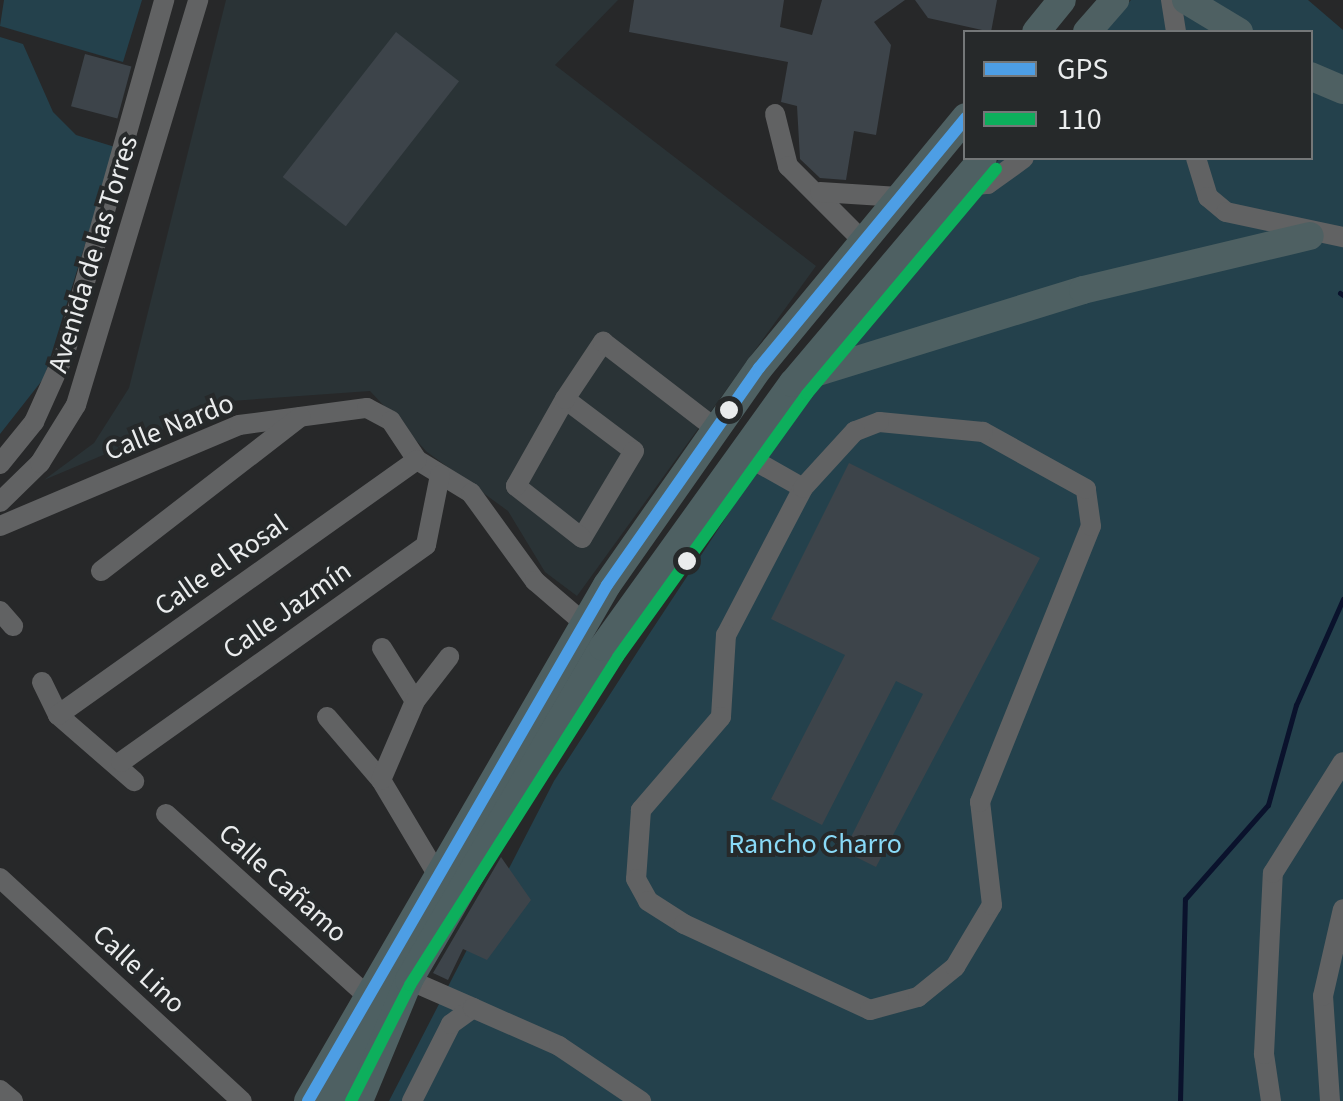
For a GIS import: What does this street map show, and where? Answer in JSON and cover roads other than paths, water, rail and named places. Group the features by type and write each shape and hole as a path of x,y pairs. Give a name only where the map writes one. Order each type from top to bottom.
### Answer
{"highway":[{"path":"1038,30 1062,0"},
{"path":"1089,30 1114,0"},
{"path":"1186,0 1236,30"},
{"path":"1313,77 1343,90"},
{"path":"308,1101 364,994 584,623 716,429 963,121"},
{"path":"330,1101 395,976 482,846 603,647 792,383 980,160"},
{"path":"792,383 1084,290 1310,236"},
{"path":"359,1101 409,980 482,846"},
{"path":"294,1101 341,1034"}],"street":[{"name":"Avenida de las Torres","path":"0,464 52,391 164,0"},
{"name":"Avenida de las Torres","path":"0,502 40,463 76,405 198,0"},
{"path":"1171,0 1176,30"},
{"path":"775,114 788,166 820,192 863,241"},
{"path":"125,142 154,148"},
{"path":"958,186 988,184 1021,160"},
{"path":"1197,160 1208,197 1226,212 1310,236 1343,237"},
{"path":"820,192 900,197"},
{"path":"565,399 634,451 582,538 516,486 565,399 603,342 716,429"},
{"name":"Calle Nardo","path":"0,526 217,432 306,412 367,408 391,421 417,460"},
{"path":"101,571 306,412"},
{"path":"880,422 983,432 1086,489 1090,526 980,802 992,905 955,966 918,997 870,1010 684,924 648,901 636,880 640,810 721,717 726,636 803,488 855,430 880,422"},
{"path":"741,454 803,488"},
{"path":"417,460 472,493 535,581 584,623"},
{"name":"Calle el Rosal","path":"58,715 417,460"},
{"name":"Calle Jazmín","path":"121,762 426,545 440,476"},
{"path":"382,648 415,701"},
{"path":"381,780 415,701 449,656"},
{"path":"42,682 58,715 121,762 134,781"},
{"path":"327,717 381,780 436,874"},
{"path":"1271,1101 1264,1054 1273,873 1343,762"},
{"name":"Calle Cañamo","path":"166,814 364,994"},
{"name":"Calle Lino","path":"0,878 242,1101"},
{"path":"1330,1101 1323,996 1343,909"},
{"path":"409,980 559,1046 620,1096 641,1101"},
{"path":"412,1101 451,1024 473,1008"},
{"path":"0,1090 13,1101"}],"waterway":[{"path":"1180,1101 1185,899 1268,805 1296,705 1343,599"}],"park label":[{"name":"Rancho Charro","path":"815,844"}]}
